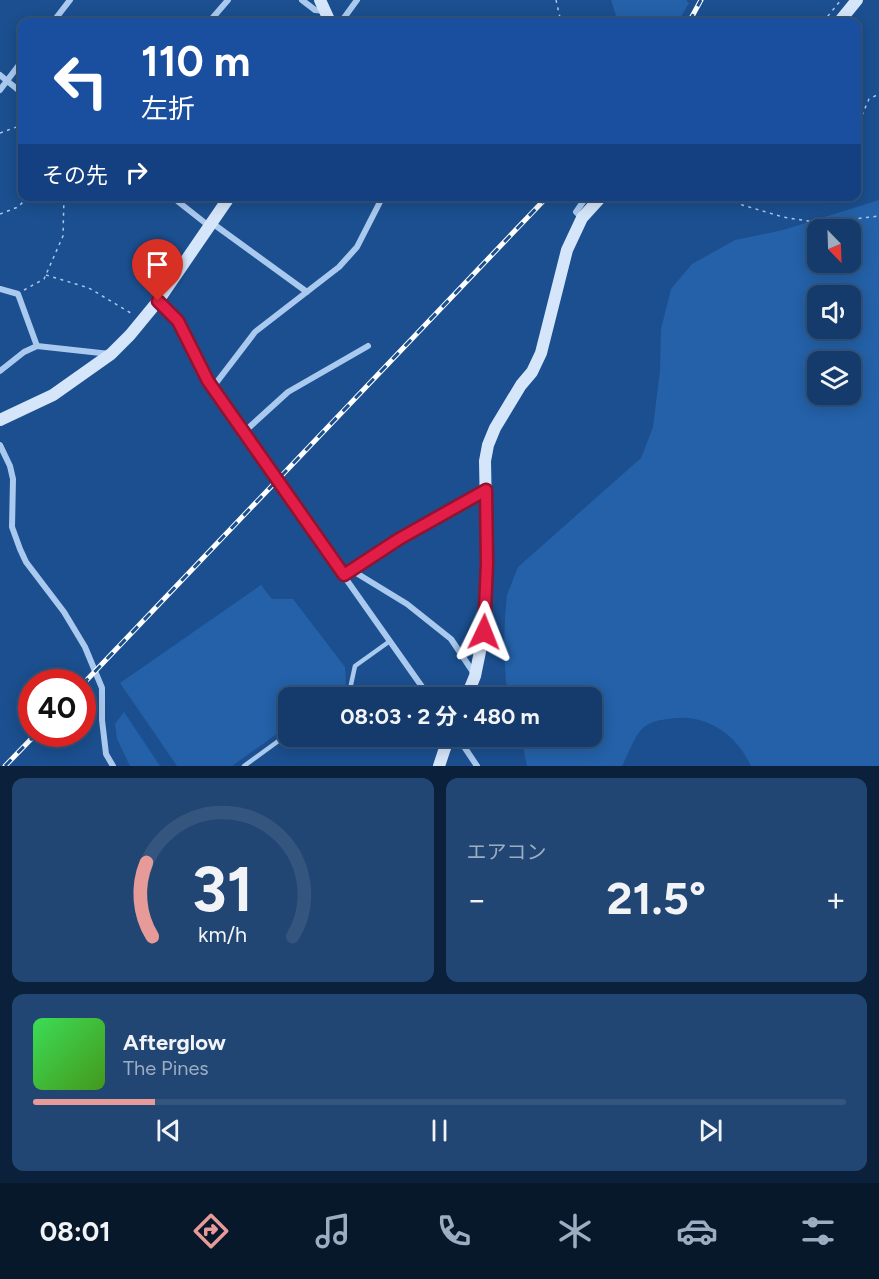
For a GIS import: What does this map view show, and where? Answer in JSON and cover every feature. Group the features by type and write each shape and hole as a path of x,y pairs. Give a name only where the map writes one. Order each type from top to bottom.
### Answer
{"street":[{"path":"56,18 70,0"},
{"path":"212,18 228,0"},
{"path":"302,0 328,17"},
{"path":"320,0 328,17"},
{"path":"343,18 357,0"},
{"path":"842,18 857,0"},
{"path":"0,90 18,66"},
{"path":"0,75 18,90"},
{"path":"178,201 307,292"},
{"path":"0,420 52,395 111,354 158,301 227,201"},
{"path":"213,387 255,332 339,267 357,247 380,201"},
{"path":"582,218 576,212 584,201"},
{"path":"470,687 484,632 487,563 485,461 488,445 495,428 542,353 561,268 582,218 597,201"},
{"path":"0,289 18,294 37,346"},
{"path":"158,301 178,321 213,387 422,687"},
{"path":"0,371 24,352 37,346 111,354"},
{"path":"244,432 288,392 368,346"},
{"path":"0,445 14,479 12,527 26,562 64,612 85,647 102,688 106,754 113,766"},
{"path":"344,575 399,539 486,490"},
{"path":"353,571 407,604 451,639 475,676"},
{"path":"439,766 445,747"},
{"path":"464,747 477,766"}],"lane":[{"path":"350,687 356,666 390,640"},
{"path":"244,766 278,741"}],"path":[{"path":"556,0 560,18"},
{"path":"826,18 841,0"},
{"path":"861,117 869,99 879,94"},
{"path":"0,133 18,126"},
{"path":"0,214 18,207 24,201"},
{"path":"18,294 44,279 46,275 63,236 64,201"},
{"path":"735,201 783,217 820,223 879,216"},
{"path":"46,275 89,288 142,321"}],"shaded area":[{"path":"611,0 686,0 689,3 680,18 617,18"},
{"path":"879,200 879,766 751,766 745,754 728,735 706,722 681,718 658,721 645,727 639,732 622,766 527,766 523,747 602,747 602,687 507,687 504,650 505,617 507,595 518,567 641,458 653,427 660,370 661,329 671,289 692,264 735,240 807,222 807,273 861,273 861,219 818,219"},
{"path":"261,585 272,599 293,599 345,667 346,684 342,687 278,687 278,733 232,766 177,766 120,683"},
{"path":"124,712 160,766 130,766 117,739 115,724"}],"railway":[{"path":"691,18 701,0"},
{"path":"96,670 543,201"},
{"path":"5,766 23,747"}],"route":[{"path":"158,301 178,321 208,381 344,575 399,539 486,490 487,563 484,632"}]}
